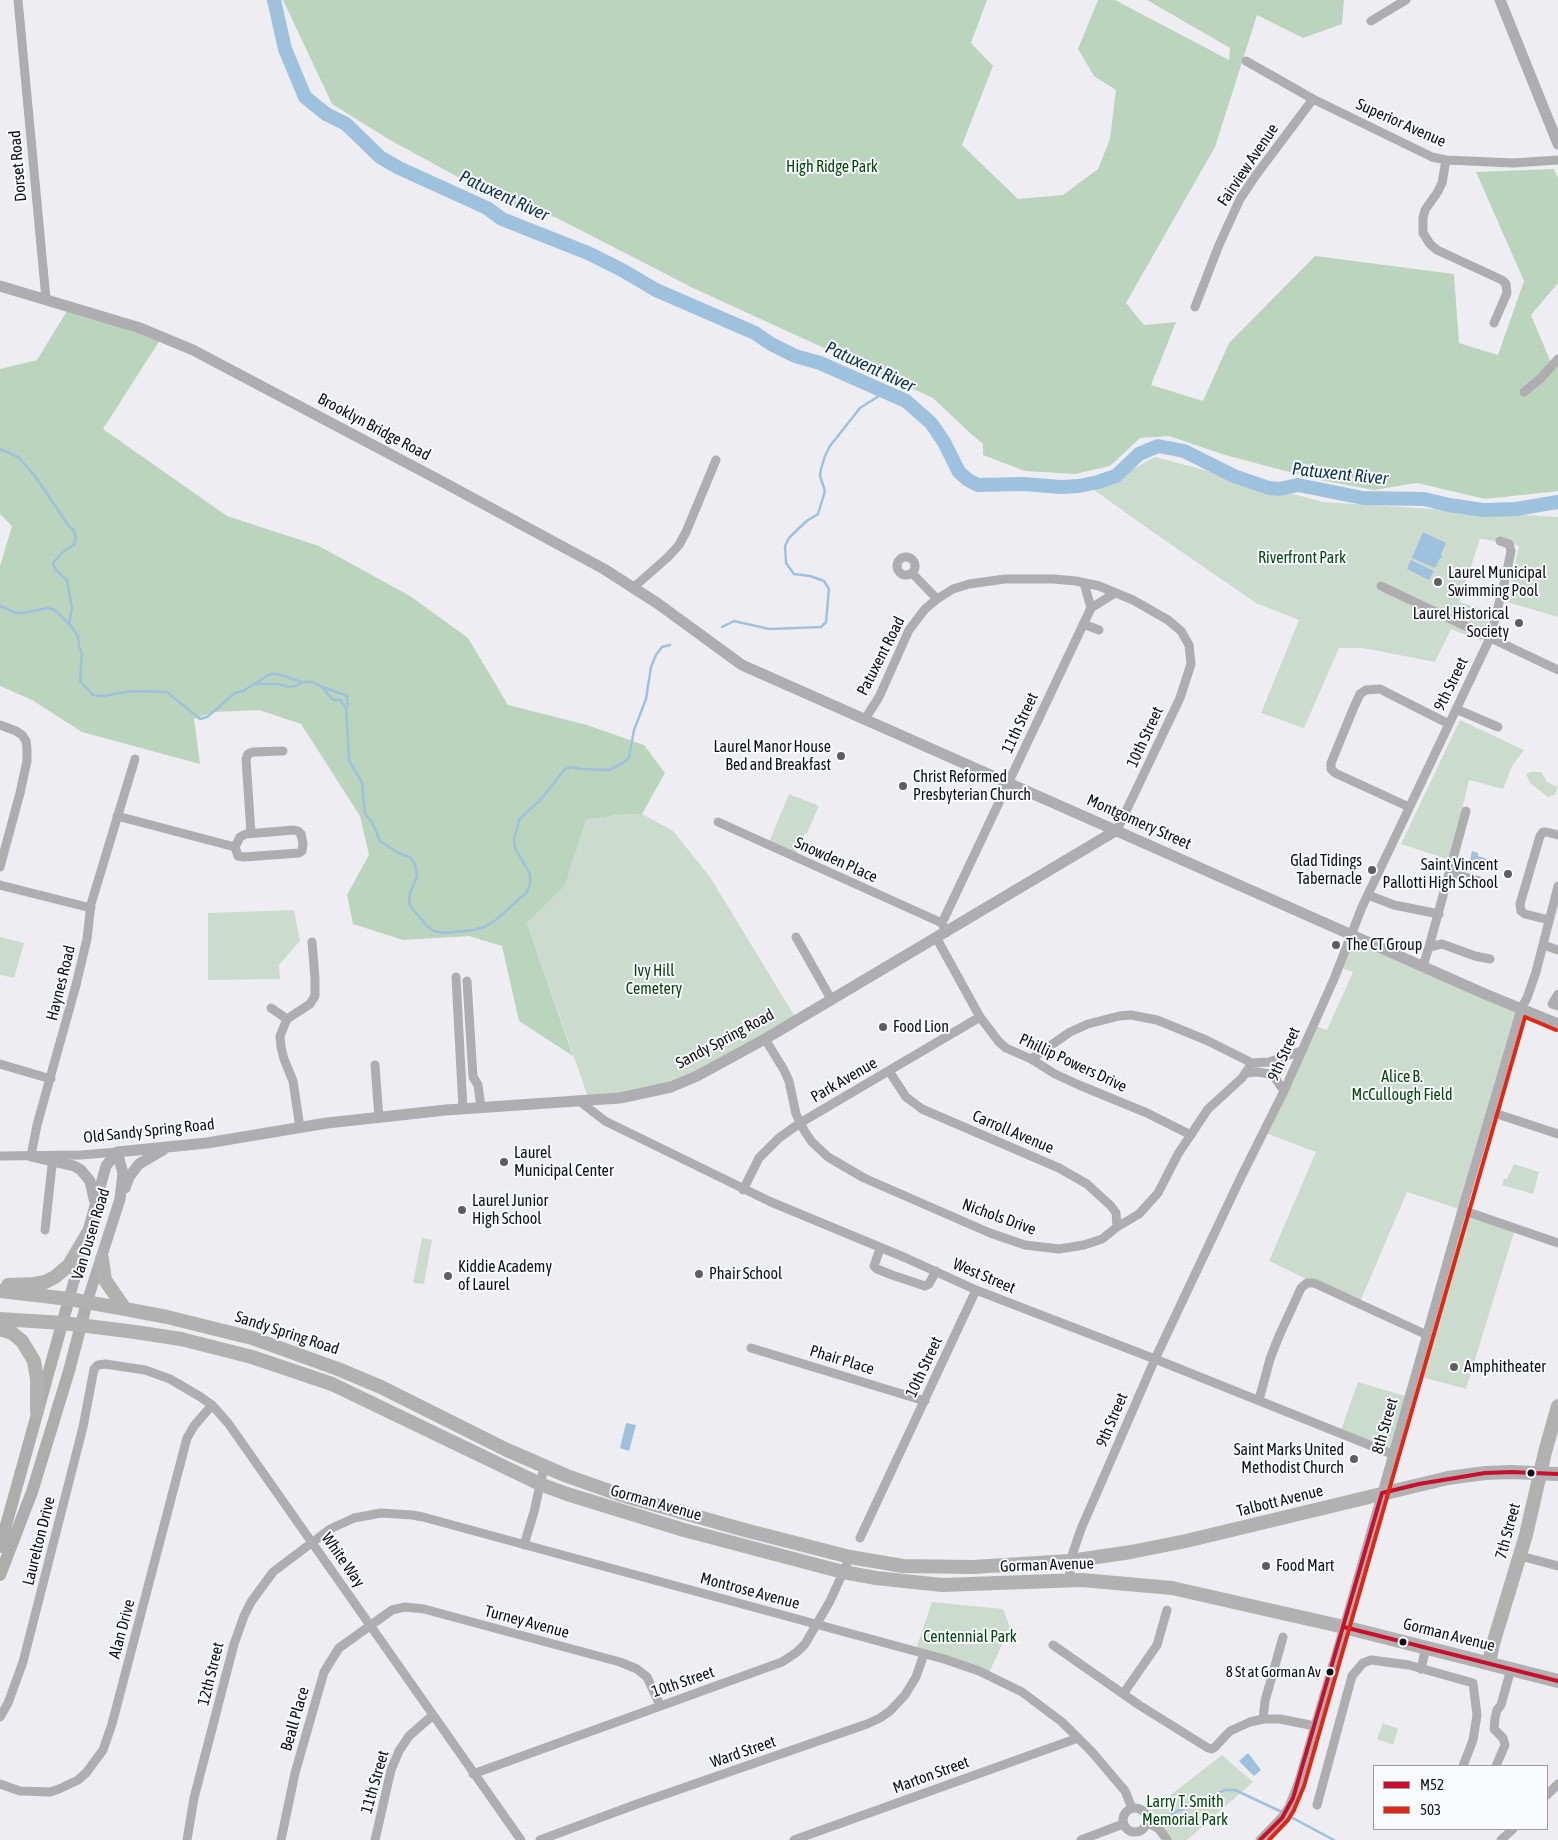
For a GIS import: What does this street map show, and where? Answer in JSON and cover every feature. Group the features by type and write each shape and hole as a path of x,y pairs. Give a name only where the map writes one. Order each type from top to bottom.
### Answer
{"main road":[{"path":"0,1285 34,1284 56,1277 69,1265 88,1233"},
{"path":"102,1259 105,1280 125,1309"},
{"name":"Sandy Spring Road","path":"0,1291 87,1302 125,1309 177,1319 252,1338 338,1368 544,1467"},
{"name":"Van Dusen Road","path":"0,1547 70,1300"},
{"name":"Van Dusen Road","path":"0,1575 32,1492 87,1302"},
{"name":"Sandy Spring Road","path":"0,1319 63,1323 181,1339 252,1357 302,1373 361,1397 540,1484"},
{"path":"0,1328 22,1340 34,1361 37,1379 37,1411"},
{"name":"7th Street","path":"1489,1663 1520,1556 1558,1406"},
{"name":"Gorman Avenue","path":"544,1467 621,1495 740,1529 850,1557 903,1566 943,1568 1070,1561"},
{"name":"Talbott Avenue","path":"1070,1561 1186,1542 1305,1514 1419,1484 1485,1473 1540,1472 1558,1474"},
{"name":"Gorman Avenue","path":"540,1484 647,1519 843,1572 942,1585 1070,1580 1104,1581 1172,1588 1344,1627 1558,1681"}],"street":[{"name":"Dorset Road","path":"18,0 46,299"},
{"path":"1371,20 1406,0"},
{"path":"1500,0 1558,144"},
{"name":"Superior Avenue","path":"1246,61 1313,99 1432,157 1446,160 1513,163 1558,160"},
{"name":"Fairview Avenue","path":"1195,307 1222,236 1240,199 1313,99"},
{"path":"1446,160 1442,183 1425,210 1423,233 1430,244 1437,250 1502,280 1506,284 1507,293 1494,324"},
{"name":"Brooklyn Bridge Road","path":"0,286 140,328 193,350 575,552 634,587 711,643"},
{"path":"1524,392 1541,378 1558,359"},
{"path":"634,587 679,545 716,460"},
{"name":"9th Street","path":"1070,1580 1070,1561 1081,1529 1155,1359 1244,1169 1284,1091 1334,979 1368,895 1490,638 1511,551 1509,544 1500,541"},
{"path":"912,573 937,599"},
{"name":"Patuxent Road","path":"865,719 879,696 909,630 925,609 953,589 969,584 1028,578 1099,586 1151,610 1175,625 1185,637 1191,653"},
{"path":"1084,583 1091,608 1116,593"},
{"path":"1381,586 1558,670"},
{"name":"11th Street","path":"942,932 1091,608"},
{"path":"1083,624 1098,630"},
{"name":"Montgomery Street","path":"711,643 742,664 1558,1024"},
{"name":"10th Street","path":"1117,830 1180,698 1189,674 1191,653"},
{"path":"1409,807 1335,773 1331,768 1330,762 1360,694 1366,690 1380,689 1449,724"},
{"path":"1456,709 1498,727"},
{"path":"0,726 22,735 26,741 27,749 27,761 20,793 0,867"},
{"path":"251,832 246,759 248,754 253,752 283,751"},
{"name":"Haynes Road","path":"31,1156 37,1125 76,985 87,939 91,908 135,759"},
{"path":"1423,966 1439,914 1466,811"},
{"path":"117,816 235,847"},
{"name":"Snowden Place","path":"718,822 942,932"},
{"name":"Sandy Spring Road","path":"300,1128 327,1123 481,1107 620,1098 671,1088 765,1039 942,932 1117,830"},
{"path":"298,831 302,838 302,851 299,854 244,857 238,856 235,847 240,837 251,832 298,831"},
{"path":"1549,920 1525,914 1521,911 1520,904 1540,836 1543,832 1558,835"},
{"path":"1450,873 1491,884"},
{"path":"0,885 91,908"},
{"name":"8th Street","path":"1260,1840 1283,1816 1289,1807 1298,1784 1462,1210 1521,1009 1532,986 1558,886"},
{"path":"1368,895 1394,905 1439,914"},
{"name":"Phillip Powers Drive","path":"942,932 980,1017 994,1037 1006,1048 1031,1059 1063,1078 1147,1113 1191,1134"},
{"path":"796,937 831,999"},
{"path":"300,1128 293,1081 281,1047 280,1036 286,1019 310,1004 315,996 316,979 312,942"},
{"path":"1429,947 1442,944 1475,956 1490,959"},
{"path":"1543,945 1558,950"},
{"path":"456,977 463,1109"},
{"path":"467,981 473,1078 478,1085 481,1107"},
{"path":"1558,994 1552,1004 1558,1006"},
{"path":"272,1008 286,1019"},
{"path":"1031,1059 1070,1032 1088,1024 1131,1015 1157,1020 1206,1040 1252,1063 1268,1062 1301,1051"},
{"name":"Park Avenue","path":"743,1190 756,1163 764,1152 779,1138 800,1123 980,1017"},
{"name":"Nichols Drive","path":"765,1039 786,1076 800,1123 812,1142 828,1157 846,1169 894,1191 1008,1239 1042,1248 1072,1248 1102,1239 1117,1227 1132,1220 1158,1193 1178,1154 1208,1109 1247,1072 1252,1063"},
{"path":"0,1064 51,1079"},
{"path":"375,1065 379,1118"},
{"name":"Carroll Avenue","path":"889,1071 906,1097 922,1109 1059,1168 1087,1184 1116,1213 1117,1227"},
{"path":"1247,1072 1270,1074 1284,1091"},
{"name":"West Street","path":"578,1100 605,1121 743,1190 976,1290 1260,1400 1392,1454"},
{"path":"1491,1112 1558,1134"},
{"name":"Old Sandy Spring Road","path":"52,1158 170,1147 300,1128"},
{"path":"120,1199 129,1177 139,1164 170,1147"},
{"name":"Van Dusen Road","path":"87,1302 120,1199 123,1173 117,1152"},
{"name":"Van Dusen Road","path":"70,1300 106,1166 117,1152"},
{"path":"0,1156 52,1158 74,1166 87,1175 93,1187 94,1212"},
{"path":"45,1230 52,1158"},
{"path":"1462,1210 1558,1243"},
{"path":"880,1249 874,1264 878,1269 925,1286 929,1284 936,1272"},
{"path":"1260,1400 1268,1367 1279,1336 1301,1288 1306,1283 1314,1283 1427,1335"},
{"name":"10th Street","path":"860,1538 976,1290"},
{"name":"Phair Place","path":"751,1348 925,1401"},
{"name":"White Way","path":"94,1368 98,1365 113,1364 156,1373 184,1386 212,1405 240,1438 473,1774 521,1840"},
{"name":"Laurelton Drive","path":"0,1717 17,1682 26,1652 82,1427 94,1368"},
{"name":"Alan Drive","path":"0,1784 20,1791 50,1792 78,1780 86,1773 103,1750 112,1724 187,1438 194,1426 212,1405"},
{"path":"524,1545 544,1467"},
{"name":"Montrose Avenue","path":"313,1542 335,1527 367,1514 396,1513 423,1517 979,1670 1010,1685 1050,1712 1078,1738 1125,1791 1132,1808"},
{"name":"12th Street","path":"187,1840 202,1764 234,1644 244,1616 257,1593 273,1572 313,1542"},
{"path":"1520,1556 1558,1566"},
{"name":"10th Street","path":"473,1774 782,1662 801,1649 817,1625 850,1557"},
{"name":"Turney Avenue","path":"369,1625 392,1610 412,1607 620,1662 637,1669 647,1678 660,1705"},
{"path":"1123,1694 1158,1645 1167,1610"},
{"name":"Beall Place","path":"281,1840 295,1773 324,1672 339,1648 369,1625"},
{"path":"1263,1719 1265,1701 1283,1637"},
{"path":"1053,1645 1123,1694 1208,1748 1216,1747 1230,1731 1240,1725 1263,1719 1294,1721 1315,1726"},
{"path":"1421,1669 1426,1648"},
{"name":"Ward Street","path":"540,1840 880,1718 890,1711 905,1695 916,1677 924,1654"},
{"path":"1317,1805 1352,1676 1358,1668 1371,1660 1409,1665 1473,1683 1477,1708 1476,1724 1473,1740 1463,1765"},
{"path":"1496,1765 1505,1745 1503,1738 1494,1729 1494,1718 1501,1705 1511,1669"},
{"name":"11th Street","path":"375,1840 388,1784 399,1751 409,1736 433,1715"},
{"name":"Marton Street","path":"794,1840 1078,1738"},
{"path":"1548,1794 1558,1784"},
{"path":"1132,1808 1143,1811 1146,1814 1147,1822 1144,1829 1137,1832 1129,1831 1123,1824 1123,1820 1125,1813 1132,1808"},
{"path":"1147,1822 1159,1829 1167,1840"},
{"path":"1081,1840 1123,1824"}],"green space":[{"name":"High Ridge Park","path":"283,0 987,0 971,43 993,66 962,145 1018,199 1063,195 1098,169 1110,139 1116,90 1094,76 1078,49 1098,0 1115,0 1229,60 1230,48 1147,0 1344,0 1342,24 1303,38 1257,15 1215,147 1126,303 1144,325 1176,322 1151,385 1203,401 1229,343 1315,256 1454,274 1459,343 1498,355 1524,281 1476,172 1554,169 1558,179 1558,283 1531,315 1552,365 1558,359 1558,491 1485,499 1417,483 1374,490 1320,480 1225,455 1169,436 1140,438 1110,466 1075,474 1025,471 983,455 983,444 933,398 693,288 555,217 522,212 390,140 332,104"},
{"path":"70,306 162,337 103,429 227,516 319,546 410,596 468,638 508,705 587,725 644,745 665,773 642,814 617,815 586,820 565,886 527,923 573,1056 519,1021 502,946 469,936 403,940 353,924 347,895 369,855 360,816 301,724 259,710 214,712 194,719 200,764 82,732 32,700 0,686 0,566 12,526 0,514 0,369 37,360"},
{"name":"Riverfront Park","path":"1155,457 1323,502 1558,517 1558,617 1507,602 1519,546 1506,542 1480,539 1459,602 1492,612 1481,641 1451,629 1435,662 1363,648 1339,648 1304,728 1261,713 1299,620 1256,603 1094,490"},
{"path":"1460,720 1524,750 1512,766 1503,789 1469,780 1450,860 1401,844"},
{"path":"1541,772 1547,782 1558,787 1555,795 1548,797 1530,783 1526,774"},
{"path":"789,794 819,806 794,858 768,845"},
{"name":"Ivy Hill Cemetery","path":"642,814 673,831 710,877 797,1020 697,1076 589,1100 527,923 565,886 586,820 618,815"},
{"path":"294,910 300,941 279,965 280,979 208,980 208,913"},
{"name":"Alice B. McCullough Field","path":"1352,934 1521,1009 1462,1210 1407,1192 1359,1304 1269,1261 1316,1152 1263,1132 1313,1025 1327,1030 1353,972 1339,967"},
{"path":"0,937 24,943 14,978 0,975"},
{"path":"1514,1164 1539,1172 1533,1194 1502,1185"},
{"path":"1462,1210 1515,1229 1466,1389 1415,1375"},
{"path":"422,1238 432,1240 424,1284 413,1283"},
{"path":"1358,1382 1408,1397 1392,1454 1340,1433"},
{"name":"Centennial Park","path":"932,1602 1003,1609 1010,1627 988,1675 915,1652"},
{"path":"1383,1723 1398,1729 1393,1745 1377,1739"},
{"name":"Larry T. Smith Memorial Park","path":"1222,1755 1253,1782 1187,1840 1168,1840 1147,1822 1146,1814"}],"water":[{"path":"1423,532 1446,543 1441,554 1442,558 1440,558 1435,568 1412,558"},
{"path":"1411,560 1434,571 1429,580 1407,569"},
{"path":"1472,851 1478,853 1478,856 1491,860 1489,870 1469,864"},
{"path":"626,1423 636,1425 629,1451 620,1448"},
{"path":"1248,1753 1261,1770 1254,1776 1239,1761"}],"waterway":[{"name":"Patuxent River","path":"274,0 285,49 305,97 326,114 346,124 380,157 399,168 487,208 502,219 588,253 656,290 755,333 771,344 795,356 820,363 906,401 931,423 944,442 959,472 968,480 978,485 1023,484 1061,487 1098,482 1116,476 1139,454 1158,446 1184,451 1234,476 1269,488 1279,489 1298,485 1363,498 1424,499 1483,510 1516,509 1558,502"},
{"path":"722,627 734,621 769,629 821,627 826,622 829,589 824,581 810,576 794,574 786,563 785,546 789,538 798,529 818,514 825,491 820,476 821,469 830,446 860,408 885,392"},
{"path":"0,449 18,457 35,476 74,531 76,539 74,545 63,552 53,563 55,569 67,580 72,608 69,624"},
{"path":"0,606 16,613 48,608 55,610 78,636 79,647 82,653 80,681 93,695 104,696 131,691 167,692 200,719 207,717 235,693 243,691 270,674 277,674 302,682 313,682 322,687 333,700 340,700 346,708 349,760 362,783 365,814 372,822 380,841 411,858 415,864 417,876 410,893 409,904 426,925 434,931 444,933 474,930 486,926 496,920 527,892 530,884 530,874 515,848 514,840 519,820 543,797 565,769 571,767 609,770 629,758 634,730 646,699 651,667 662,647 670,645"},
{"path":"256,684 279,684 288,687 296,686 303,682"},
{"path":"323,687 347,696 348,705 346,708"},
{"path":"1169,1815 1225,1790 1235,1790 1282,1812"},
{"path":"1287,1815 1334,1840"}],"transit line":[{"name":"503","path":"1269,1840 1288,1820 1304,1786 1525,1017 1556,1030"},
{"name":"M52","path":"1260,1840 1282,1818 1293,1798 1382,1493 1419,1484 1485,1473 1558,1474"},
{"name":"M52","path":"1344,1627 1558,1681"}],"place":[{"name":"Laurel Municipal Swimming Pool","path":"1438,582"},
{"name":"Laurel Historical Society","path":"1519,623"},
{"name":"Laurel Manor House Bed and Breakfast","path":"841,756"},
{"name":"Christ Reformed Presbyterian Church","path":"903,786"},
{"name":"Glad Tidings Tabernacle","path":"1372,870"},
{"name":"Saint Vincent Pallotti High School","path":"1508,874"},
{"name":"The CT Group","path":"1336,945"},
{"name":"Food Lion","path":"883,1027"},
{"name":"Laurel Municipal Center","path":"504,1162"},
{"name":"Laurel Junior High School","path":"462,1210"},
{"name":"Phair School","path":"699,1274"},
{"name":"Kiddie Academy of Laurel","path":"448,1276"},
{"name":"Amphitheater","path":"1454,1367"},
{"name":"Saint Marks United Methodist Church","path":"1354,1459"},
{"name":"Food Mart","path":"1266,1566"},
{"name":"8 St at Gorman Av","path":"1330,1672"}]}
